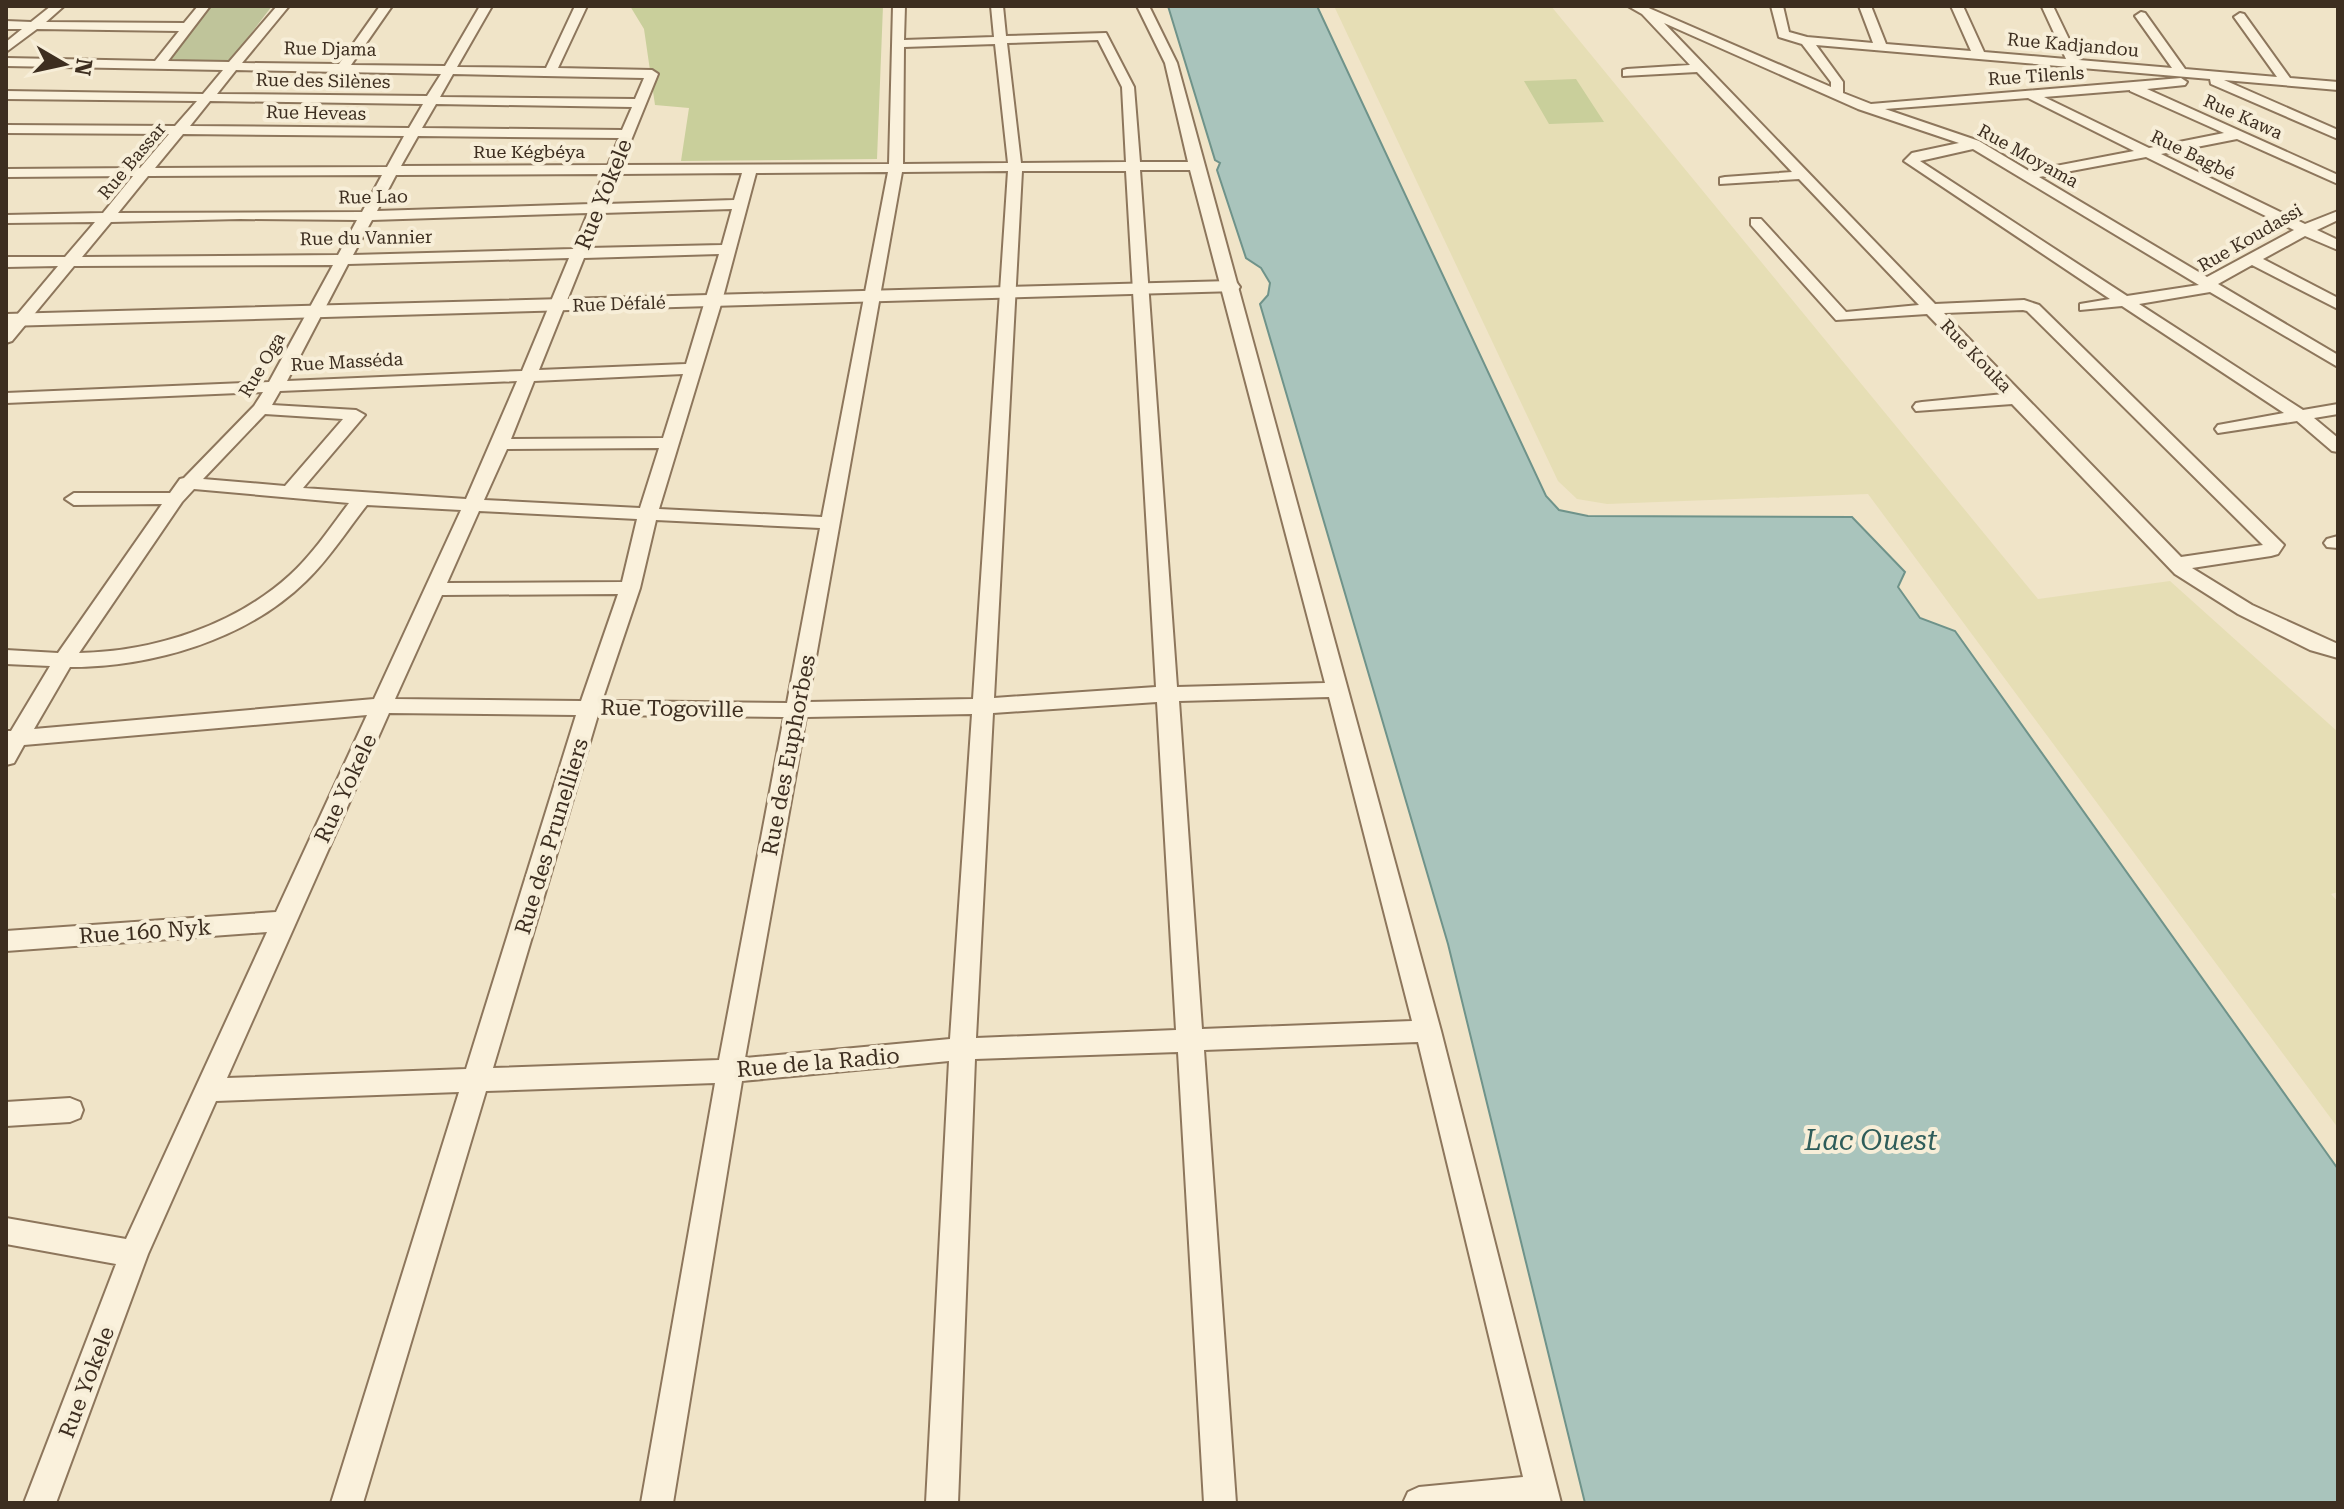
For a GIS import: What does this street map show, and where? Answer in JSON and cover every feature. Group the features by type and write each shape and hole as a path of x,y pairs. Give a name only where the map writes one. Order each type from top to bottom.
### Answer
{"street":[{"path":"6,48 58,6"},
{"path":"159,64 204,6"},
{"name":"Rue Bassar","path":"6,338 14,320 72,261 283,6"},
{"path":"343,67 386,6"},
{"name":"Rue Oga","path":"6,757 12,738 181,491 261,409 430,101 486,6"},
{"path":"551,70 581,6"},
{"name":"Rue des Euphorbes","path":"657,1503 730,1071 896,168 899,6"},
{"path":"942,1503 963,1049 1015,167 997,6"},
{"path":"1143,6 1171,63 1428,1031 1544,1497 1419,1503"},
{"path":"1777,6 1783,34 1806,41 1837,82 1837,95"},
{"path":"1865,6 1881,47"},
{"path":"1957,6 1979,55"},
{"path":"2048,7 2074,63"},
{"name":"Rue Kouka","path":"1641,10 2176,564 2218,597 2310,642 2338,651"},
{"name":"Rue Moyama","path":"1641,10 1863,106 1974,144 2338,362"},
{"path":"2141,16 2181,72"},
{"path":"2240,17 2286,81"},
{"path":"6,25 186,27"},
{"path":"900,44 1102,36 1128,87 1220,1503"},
{"name":"Rue Kadjandou","path":"1806,41 2338,86"},
{"name":"Rue Djama","path":"6,62 652,74"},
{"path":"1627,73 1700,68"},
{"name":"Rue Yokele","path":"40,1503 134,1254 500,444 652,74"},
{"path":"2209,76 2338,135"},
{"name":"Rue Tilenls","path":"1863,106 2132,87 2209,76"},
{"path":"2305,84 2338,98"},
{"name":"Rue Kawa","path":"2132,87 2338,180"},
{"name":"Rue des Silènes","path":"6,95 639,103"},
{"name":"Rue Bagbé","path":"2032,95 2338,246"},
{"name":"Rue Heveas","path":"6,129 626,134"},
{"path":"2029,175 2237,135"},
{"path":"1974,144 1917,156 1911,161 2303,418 2338,447"},
{"name":"Rue Kégbéya","path":"6,173 1196,166"},
{"name":"Rue des Prunelliers","path":"347,1503 590,706 630,588 668,443 714,301 750,169"},
{"path":"1725,181 1802,175"},
{"name":"Rue Lao","path":"6,219 369,216 741,204"},
{"name":"Rue Koudassi","path":"2086,307 2204,289 2208,283 2254,260 2302,229 2338,215"},
{"path":"1756,222 1842,317 1931,309 2024,305 2033,308 2274,545 2271,550 2176,564"},
{"name":"Rue du Vannier","path":"6,262 344,260 728,249"},
{"path":"2254,260 2338,304"},
{"name":"Rue Défalé","path":"14,320 1231,287"},
{"name":"Rue Masséda","path":"6,398 690,369"},
{"path":"1922,407 2017,398"},
{"path":"261,409 356,415 289,493"},
{"path":"2224,429 2303,418 2338,409"},
{"path":"500,444 668,443"},
{"path":"74,499 181,491 289,493 829,523"},
{"path":"6,657 122,660 156,654 221,628 295,581 362,499"},
{"path":"436,589 630,588"},
{"name":"Rue Togoville","path":"12,738 383,706 798,710 985,706 1166,694 1339,690"},
{"name":"Rue 160 Nyk","path":"6,941 284,921"},
{"name":"Rue de la Radio","path":"208,1090 730,1071 963,1049 1428,1031"},
{"path":"6,1114 70,1110"},
{"path":"6,1231 134,1254"}],"shaded area":[{"path":"1334,6 1551,6 2038,599 2170,581 2338,732 2338,892 2331,894 2338,902 2338,1128 1868,494 1607,504 1577,499 1558,481"}],"green space":[{"path":"212,6 272,6 230,61 167,61"},
{"path":"630,6 883,6 877,159 681,161 689,108 655,105 644,29"},
{"path":"1576,79 1604,122 1549,124 1524,81"}],"water":[{"name":"Lac Ouest","path":"1168,6 1317,6 1546,496 1559,510 1588,516 1852,517 1905,572 1898,587 1920,618 1955,631 2338,1169 2338,1503 1585,1503 1448,944 1260,304 1268,295 1270,283 1261,268 1246,258 1217,170 1220,163 1215,160"}]}
